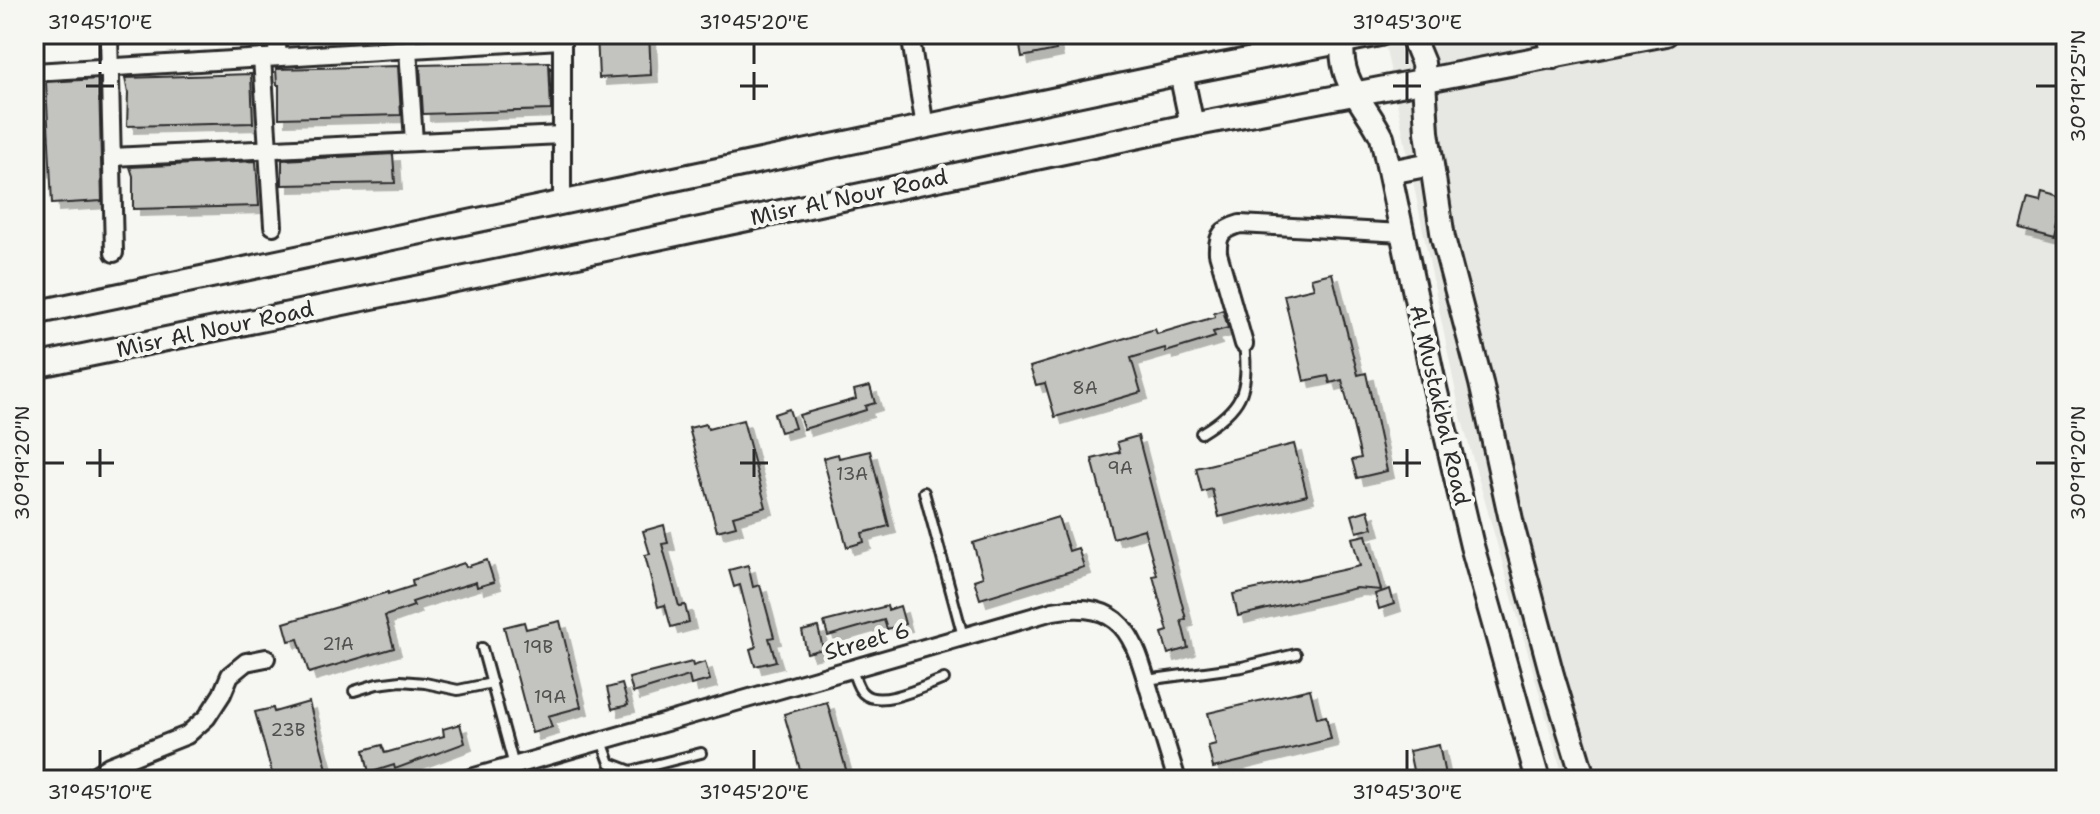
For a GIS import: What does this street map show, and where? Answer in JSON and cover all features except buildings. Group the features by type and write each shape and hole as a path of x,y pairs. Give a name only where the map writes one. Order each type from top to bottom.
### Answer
{"street":[{"path":"109,34 114,253"},
{"path":"273,226 268,149 270,57 276,34"},
{"path":"910,34 925,127"},
{"path":"34,313 1343,37 1380,34"},
{"name":"Al Mustakbal Road","path":"1411,34 1423,63 1431,164 1443,238 1481,383 1513,529 1584,780"},
{"path":"1548,34 1553,57"},
{"name":"Misr Al Nour Road","path":"34,366 609,249 1192,125 1666,34"},
{"path":"34,72 419,44 561,37 562,203"},
{"name":"Al Mustakbal Road","path":"1343,37 1343,69 1382,137 1472,546 1538,780"},
{"path":"414,142 419,44"},
{"path":"1181,73 1192,125"},
{"path":"112,157 561,135"},
{"path":"1390,172 1431,164"},
{"path":"1244,344 1218,253 1217,239 1224,228 1240,224 1402,233"},
{"name":"Street 6","path":"464,780 1053,611 1077,607 1101,612 1121,625 1136,644 1177,780"},
{"path":"87,780 109,766 187,735 207,717 230,675 246,662 266,658"}],"lane":[{"path":"1201,433 1224,419 1241,397 1247,371 1244,344"},
{"path":"924,492 963,637"},
{"path":"482,648 514,766"},
{"path":"1146,680 1242,667 1296,654"},
{"path":"851,669 861,692 872,699 884,700 944,679"},
{"path":"354,691 401,681 458,690 492,683"},
{"path":"602,740 610,763 631,771 701,753"}],"shaded area":[{"path":"1383,34 2066,34 2066,780 1564,780 1461,417"}]}
